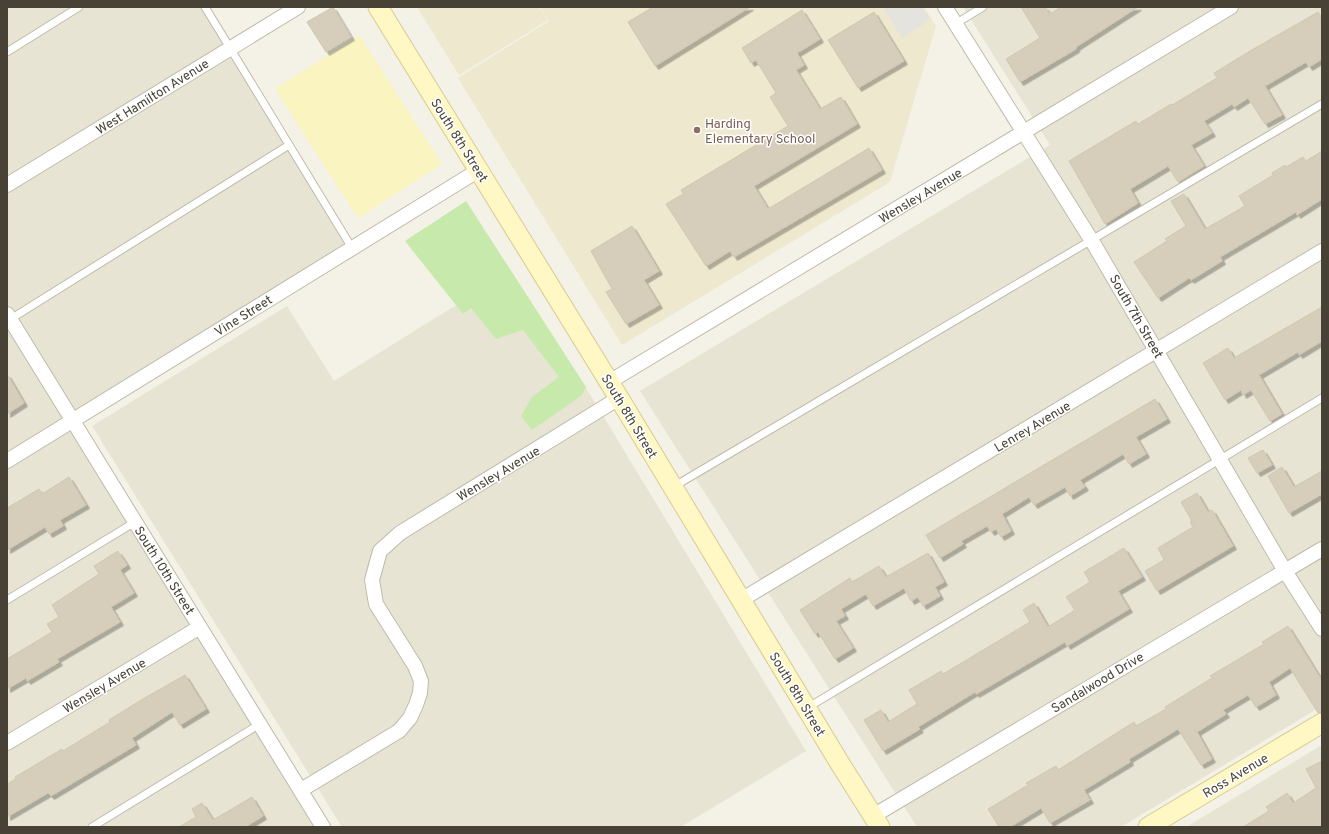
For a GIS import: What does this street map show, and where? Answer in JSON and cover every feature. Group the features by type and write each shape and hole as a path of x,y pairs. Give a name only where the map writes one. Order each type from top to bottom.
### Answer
{"street":[{"name":"West Hamilton Avenue","path":"7,185 298,7"},
{"name":"South 8th Street","path":"378,7 619,398 876,822"},
{"name":"South 7th Street","path":"944,7 1025,132 1092,241 1285,571 1322,630"},
{"name":"Wensley Avenue","path":"609,382 1231,7"},
{"name":"Vine Street","path":"7,461 479,170"},
{"name":"Lenrey Avenue","path":"741,600 1322,251"},
{"name":"South 10th Street","path":"8,318 73,420 323,827"},
{"name":"Wensley Avenue","path":"301,790 399,732 410,718 416,706 420,693 421,681 414,666 376,604 372,580 380,550 400,533 619,398"},
{"name":"Sandalwood Drive","path":"876,822 1322,548"},
{"name":"Wensley Avenue","path":"7,743 200,628"},
{"name":"Ross Avenue","path":"1148,827 1322,723"}],"lane":[{"path":"7,52 79,7"},
{"path":"204,7 352,248"},
{"path":"955,24 983,7"},
{"path":"673,487 1322,104"},
{"path":"8,318 289,145"},
{"path":"806,708 1322,398"},
{"path":"7,600 135,522"},
{"path":"92,827 260,724"}],"shaded area":[{"path":"7,7 205,7 352,248 73,421 322,827 7,827"},
{"path":"417,7 539,7 548,20 459,75"},
{"name":"Harding Elementary School","path":"540,7 924,7 936,26 890,182 622,345 458,78 549,21"},
{"path":"883,7 922,7 930,20 902,38"},
{"path":"963,7 1322,7 1322,706 1121,827 917,827 640,391 1050,145"},
{"path":"511,271 591,396 806,751 681,827 342,827 92,426 287,306 334,381"},
{"path":"1322,745 1322,827 1186,827"}],"green space":[{"path":"466,201 586,387 581,396 532,430 521,416 532,397 559,377 523,330 496,339 471,308 463,314 405,241"}],"sand":[{"path":"359,35 442,164 358,218 275,89"}],"building":[{"path":"333,7 351,37 326,52 307,22"},
{"path":"653,7 750,7 655,66 628,22"},
{"path":"1021,7 1045,7 1050,14 1061,7 1138,7 1076,47 1076,49 1020,82 1006,59 1040,38"},
{"path":"802,10 820,39 797,53 804,65 796,70 820,109 841,97 857,124 754,186 768,209 869,148 882,170 734,257 730,251 706,266 666,204 683,194 681,190 788,126 770,97 776,93 756,60 751,63 742,48"},
{"path":"874,12 904,61 858,88 828,40"},
{"path":"1318,12 1322,19 1322,59 1309,67 1306,62 1265,86 1282,115 1265,124 1248,98 1234,107 1232,104 1204,121 1212,133 1191,145 1204,166 1178,182 1168,166 1130,189 1138,203 1105,224 1069,161 1136,121 1138,124 1171,104 1172,105 1217,78 1214,73"},
{"path":"1322,151 1322,199 1297,215 1296,212 1220,257 1222,261 1191,280 1189,278 1158,298 1134,262 1167,241 1165,239 1186,226 1171,201 1184,194 1205,229 1245,206 1239,196 1273,175 1272,173 1303,157 1306,161"},
{"path":"632,226 659,271 644,280 659,305 626,324 606,292 612,289 591,251"},
{"path":"1322,307 1322,341 1299,355 1298,352 1259,375 1282,414 1270,421 1251,390 1243,395 1241,390 1225,400 1203,363 1228,348 1234,358"},
{"path":"7,374 24,403 7,414"},
{"path":"1155,399 1167,419 1136,437 1146,454 1129,464 1123,454 1080,480 1085,487 1070,496 1065,487 1034,505 1029,497 1002,514 1011,531 1001,537 996,529 991,532 987,526 961,541 963,544 940,558 926,535"},
{"path":"1263,450 1272,465 1257,473 1248,458"},
{"path":"1282,467 1294,487 1322,471 1322,494 1289,513 1268,476"},
{"path":"69,477 86,505 60,520 63,526 49,534 45,527 7,550 7,508 39,489 42,494"},
{"path":"1197,493 1208,512 1212,510 1233,546 1157,591 1145,571 1164,560 1158,548 1193,527 1190,522 1192,521 1181,502"},
{"path":"1124,548 1142,577 1118,591 1129,609 1067,646 1065,642 976,694 975,692 918,727 920,729 883,751 864,720 881,710 888,722 917,704 909,690 941,671 943,674 1030,622 1023,610 1034,603 1048,627 1075,610 1066,597 1090,582 1084,572"},
{"path":"118,551 127,565 120,570 134,593 111,607 120,622 57,659 59,662 27,681 26,678 7,689 7,659 52,632 47,624 59,617 52,605 99,574 94,566"},
{"path":"928,553 944,582 935,587 940,596 923,606 918,597 911,601 904,588 873,606 866,594 841,609 845,616 836,621 853,648 835,659 818,632 815,634 800,610 850,578 852,582 879,566 886,577"},
{"path":"1288,626 1322,681 1322,712 1318,713 1290,668 1269,682 1276,695 1256,707 1248,695 1223,710 1226,714 1197,732 1212,759 1201,765 1178,729 1129,759 1130,762 1084,790 1090,800 1050,823 1041,808 1010,827 999,827 988,809 1028,785 1026,783 1056,766 1058,770 1134,722 1136,726 1166,709 1165,707 1212,678 1210,676 1264,644 1262,642"},
{"path":"185,675 206,709 180,725 172,712 132,738 136,745 51,796 48,793 7,817 7,784 16,779 15,777 62,749 63,751 110,722 109,720 141,700"},
{"path":"1322,761 1322,827 1243,827 1269,811 1266,807 1287,793 1293,803 1316,788 1306,769"},
{"path":"252,797 263,816 245,827 179,827 196,817 192,809 202,803 213,820"}],"place":[{"name":"Harding Elementary School","path":"697,130"}]}
